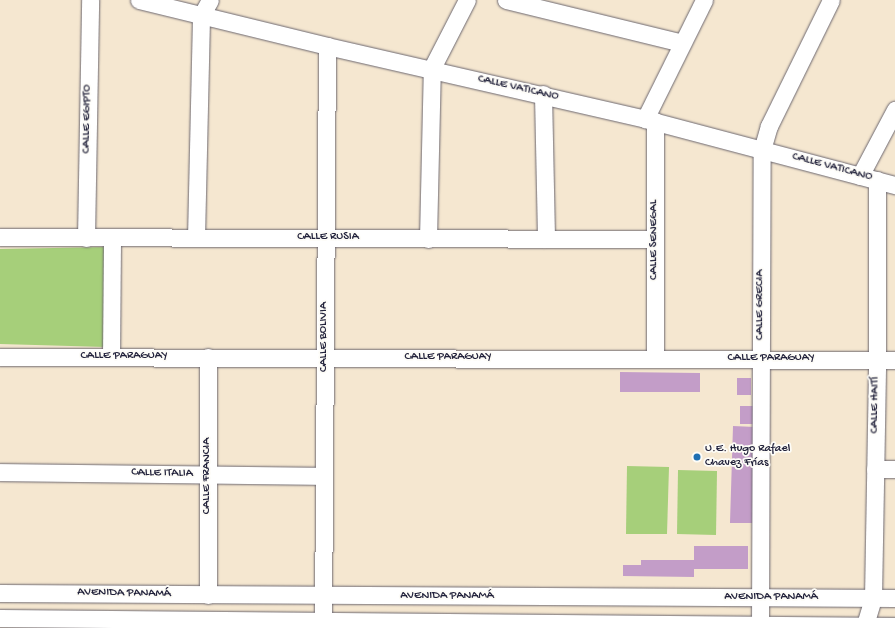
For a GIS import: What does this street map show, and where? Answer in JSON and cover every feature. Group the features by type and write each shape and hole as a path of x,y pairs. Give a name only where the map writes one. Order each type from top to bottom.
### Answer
{"street":[{"name":"CALLE EGIPTO","path":"86,238 90,0"},
{"name":"CALLE VATICANO","path":"139,0 327,46 432,68 650,120 895,185"},
{"path":"196,238 201,16 210,0"},
{"path":"428,239 432,68 467,0"},
{"path":"506,0 682,43"},
{"path":"650,120 682,43 704,0"},
{"name":"CALLE GRECIA","path":"760,625 762,150 769,126 831,0"},
{"name":"CALLE BOLIVIA","path":"323,625 327,46"},
{"path":"543,94 546,239"},
{"path":"860,176 895,110"},
{"name":"CALLE SENEGAL","path":"650,120 655,239 656,359"},
{"name":"CALLE HAITÍ","path":"864,627 873,598 877,360 877,180"},
{"name":"CALLE RUSIA","path":"0,237 655,239"},
{"path":"111,357 112,238"},
{"name":"CALLE PARAGUAY","path":"0,357 895,360"},
{"name":"CALLE FRANCIA","path":"208,357 208,595"},
{"path":"875,469 895,469"},
{"name":"CALLE ITALIA","path":"0,472 324,476"},
{"name":"AVENIDA PANAMÁ","path":"0,593 895,598"},
{"path":"29,593 29,623"},
{"path":"616,597 616,626"},
{"path":"0,618 29,623 895,626"}],"green space":[{"path":"107,247 106,347 0,344 0,249"},
{"path":"627,466 669,467 667,534 626,534"},
{"path":"678,470 717,471 716,535 677,534"}],"building":[{"path":"620,372 700,373 700,392 620,392"},
{"path":"737,378 751,378 751,395 737,395"},
{"path":"740,406 755,406 755,424 740,424"},
{"path":"733,426 755,427 754,523 730,523"},
{"path":"694,546 748,546 748,569 694,569 694,577 623,576 623,565 641,565 641,560 694,560"}],"place":[{"name":"U.E. Hugo Rafael Chavez Frías","path":"697,457"}]}
